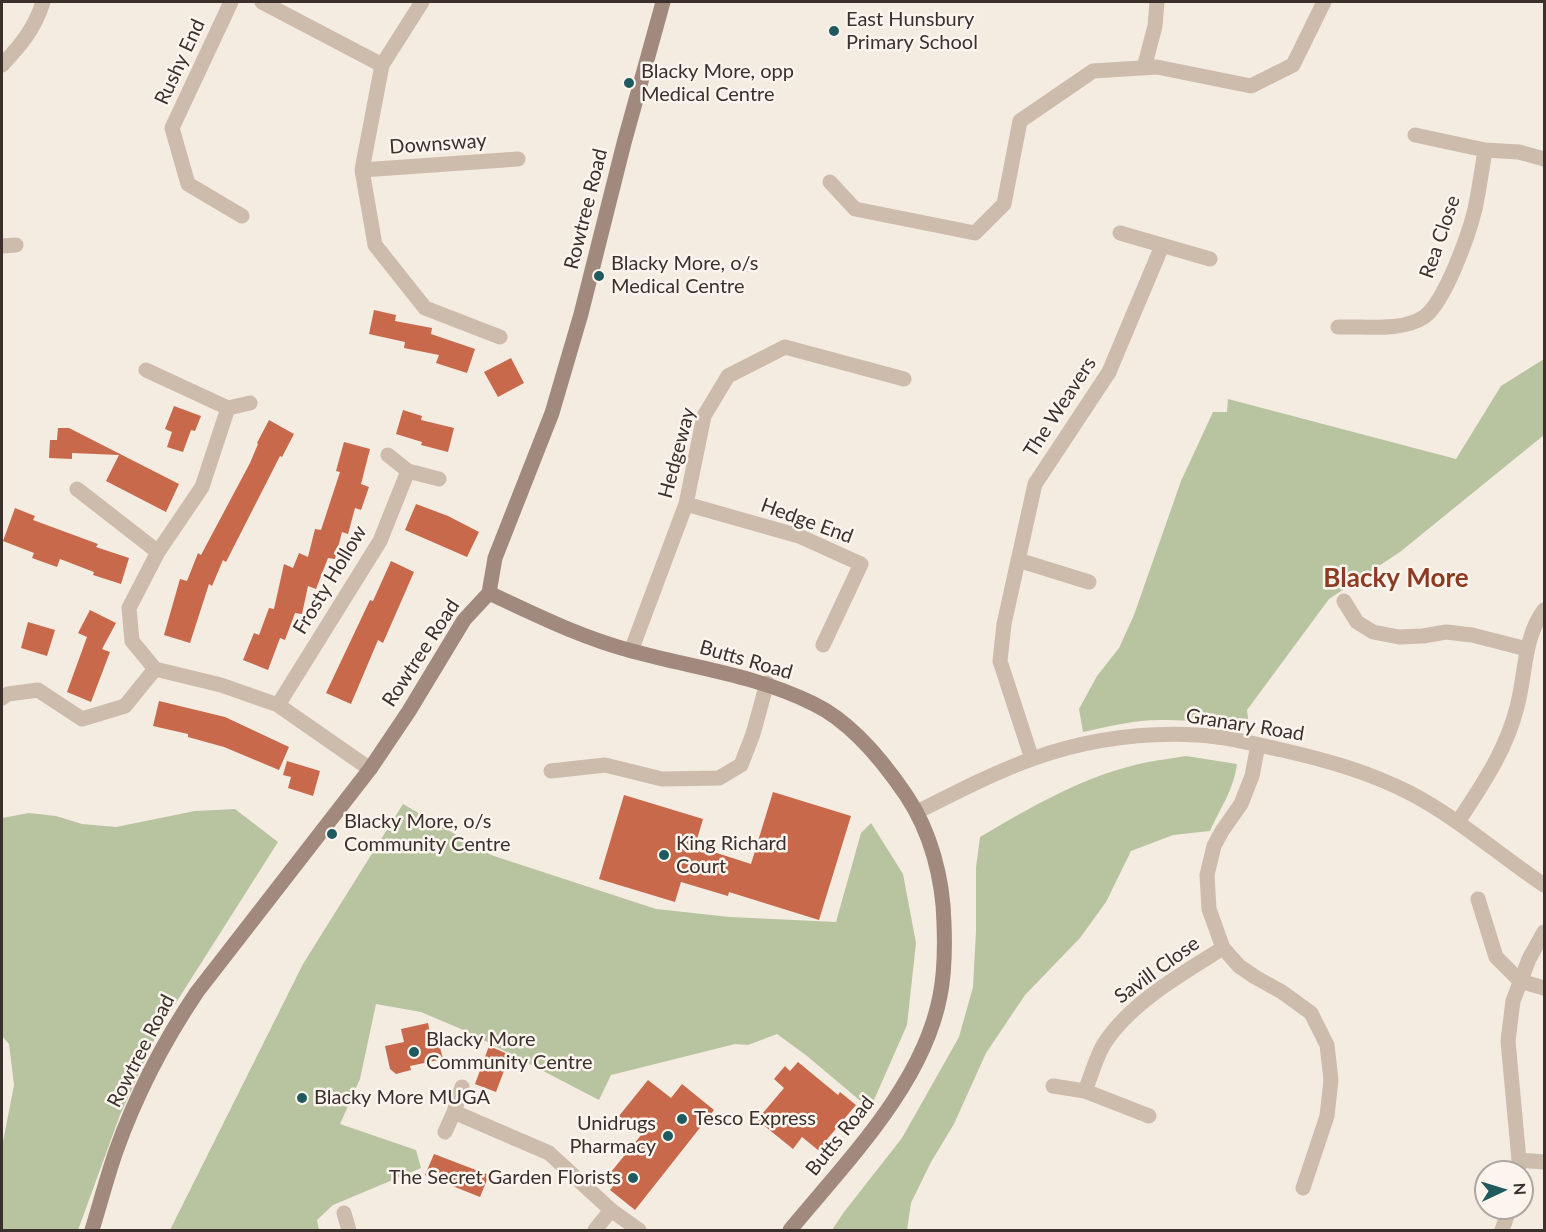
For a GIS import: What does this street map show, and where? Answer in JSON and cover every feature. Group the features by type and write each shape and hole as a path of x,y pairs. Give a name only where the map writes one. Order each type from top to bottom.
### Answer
{"street":[{"path":"2,65 27,39 39,16 43,2"},
{"name":"Rushy End","path":"231,2 172,129 188,184 242,216"},
{"path":"262,2 382,65"},
{"name":"Downsway","path":"422,2 382,65 362,170 375,245 425,308 500,337"},
{"name":"Rowtree Road","path":"92,1230 116,1151 139,1094 176,1022 196,992 369,769 410,711 464,620 489,593 495,558 552,413 581,314 624,143 663,2"},
{"path":"1144,68 1155,26 1157,2"},
{"path":"830,182 855,209 975,233 1004,204 1020,121 1093,71 1157,67 1251,86 1293,65 1324,2"},
{"path":"1415,135 1485,150 1519,152 1545,159"},
{"name":"Rea Close","path":"1338,327 1406,325 1425,316 1442,295 1457,261 1475,211 1485,150"},
{"name":"Downsway","path":"362,170 518,159"},
{"path":"1120,233 1210,259"},
{"name":"The Weavers","path":"1032,759 1000,661 1004,624 1035,484 1109,372 1162,246"},
{"name":"Hedgeway","path":"631,651 686,504 704,416 728,376 786,347 904,379"},
{"path":"146,370 228,408 250,403"},
{"path":"228,408 202,487 158,552 129,608 132,642 155,669 221,685 278,705 326,736 369,769"},
{"path":"388,455 408,471 439,479"},
{"name":"Frosty Hollow","path":"278,705 380,541 408,471"},
{"path":"77,489 158,552"},
{"name":"Hedge End","path":"686,504 799,536 861,564 823,645"},
{"path":"1018,560 1089,582"},
{"name":"Butts Road","path":"489,593 576,633 631,651 767,683 816,705 855,733 886,766 917,812 934,856 944,903 945,957 940,997 926,1041 893,1103 790,1230"},
{"path":"1344,601 1357,622 1373,632 1399,637 1446,632 1472,635 1527,650"},
{"path":"1458,822 1494,767 1508,739 1518,706 1527,650 1538,620 1545,610"},
{"path":"2,698 8,694 38,690 82,719 125,706 155,669"},
{"path":"551,771 604,765 662,779 719,778 741,765 753,734 767,683"},
{"name":"Granary Road","path":"917,812 1032,759 1099,740 1148,734 1199,735 1323,759 1371,774 1411,793 1458,822 1545,885"},
{"path":"1258,745 1252,776 1241,804 1214,846 1206,875 1209,909 1223,948 1239,966 1311,1013 1327,1045 1331,1080 1327,1116 1303,1188"},
{"path":"1478,899 1496,957 1520,981 1545,988"},
{"path":"1518,1160 1508,1041 1513,1001 1529,959 1545,932"},
{"name":"Savill Close","path":"1085,1091 1104,1044 1126,1016 1223,948"},
{"path":"1053,1086 1085,1091 1149,1116"},
{"path":"445,1132 462,1087"},
{"path":"454,1112 549,1153 611,1210 639,1230"},
{"path":"595,1230 611,1210"},
{"path":"344,1213 349,1230"}],"green space":[{"path":"1544,359 1544,435 1400,552 1329,599 1247,710 1249,728 1197,721 1156,720 1124,723 1083,732 1079,709 1097,676 1119,648 1134,615 1181,481 1213,412 1227,412 1228,399 1456,459 1501,386"},
{"path":"1186,756 1237,764 1230,791 1210,831 1173,835 1131,851 1106,902 1080,938 1025,995 986,1053 954,1124 931,1162 911,1203 907,1230 832,1230 902,1138 959,1037 973,987 976,868 980,837 1034,806 1092,779 1138,764"},
{"path":"403,804 491,855 656,909 730,917 836,922 861,833 871,823 903,874 916,943 907,1025 870,1109 777,1034 748,1045 735,1044 611,1075 599,1100 468,1032 421,1012 376,1004 360,1079 340,1124 416,1150 421,1168 333,1205 317,1220 319,1230 170,1230 303,964"},
{"path":"235,809 278,842 158,1031 120,1115 78,1230 2,1230 2,1147 14,1085 9,1044 2,1036 2,818 29,813 56,816 82,824 116,827 195,811"}],"building":[{"path":"374,310 396,315 395,321 432,328 431,334 475,349 467,373 436,363 439,355 404,348 405,342 369,334"},
{"path":"511,358 524,383 498,397 484,372"},
{"path":"174,406 201,416 195,431 191,430 183,452 167,447 172,432 165,429"},
{"path":"403,410 422,416 421,420 454,428 448,452 421,445 422,442 396,434"},
{"path":"269,420 294,434 282,457 280,456 226,562 223,560 212,586 209,584 190,643 164,635 180,579 187,581 198,553 201,555 250,463"},
{"path":"58,428 69,428 179,484 166,512 106,481 119,455 72,453 72,459 49,458 50,440 57,440"},
{"path":"344,442 370,449 361,484 369,487 361,510 355,508 348,534 342,532 335,559 328,558 316,589 308,586 302,614 295,613 285,640 280,638 268,670 243,660 254,633 259,635 269,608 274,609 284,564 293,568 299,553 308,557 315,529 321,530 340,472 336,471"},
{"path":"416,504 448,516 479,532 467,557 405,530"},
{"path":"15,508 35,516 33,520 98,544 96,547 129,558 121,584 93,575 94,572 60,559 57,567 32,558 34,553 3,541"},
{"path":"391,561 414,572 383,643 378,640 351,704 326,693"},
{"path":"90,610 116,623 102,649 110,652 91,702 67,692 87,637 78,633"},
{"path":"28,622 55,630 47,656 21,648"},
{"path":"159,701 225,717 289,747 279,770 224,747 188,737 188,734 153,726"},
{"path":"287,761 320,771 313,796 288,788 291,777 283,775"},
{"name":"King Richard Court","path":"773,792 851,816 819,920 729,892 728,896 681,882 675,902 599,879 624,795 703,819 695,846 751,864"},
{"name":"Blacky More Community Centre","path":"428,1023 430,1033 436,1032 443,1059 410,1066 411,1070 396,1074 390,1069 385,1046 404,1042 401,1029"},
{"path":"489,1046 510,1055 496,1092 475,1084"},
{"path":"798,1062 838,1095 840,1092 856,1105 818,1150 802,1137 793,1149 757,1120 784,1088 774,1079 785,1066 790,1071"},
{"path":"648,1080 671,1098 682,1084 714,1110 635,1210 610,1190 619,1179 611,1172 642,1134 619,1116"},
{"path":"434,1154 489,1175 480,1197 425,1175"}],"place":[{"name":"East Hunsbury Primary School","path":"834,31"},
{"name":"Blacky More, opp Medical Centre","path":"629,83"},
{"name":"Blacky More, o/s Medical Centre","path":"599,276"},
{"name":"Blacky More, o/s Community Centre","path":"332,834"},
{"name":"King Richard Court","path":"664,855"},
{"name":"Blacky More Community Centre","path":"414,1052"},
{"name":"Blacky More MUGA","path":"302,1098"},
{"name":"Tesco Express","path":"682,1119"},
{"name":"Unidrugs Pharmacy","path":"668,1136"},
{"name":"The Secret Garden Florists","path":"633,1178"}],"district":[{"name":"Blacky More","path":"1396,579"}]}
